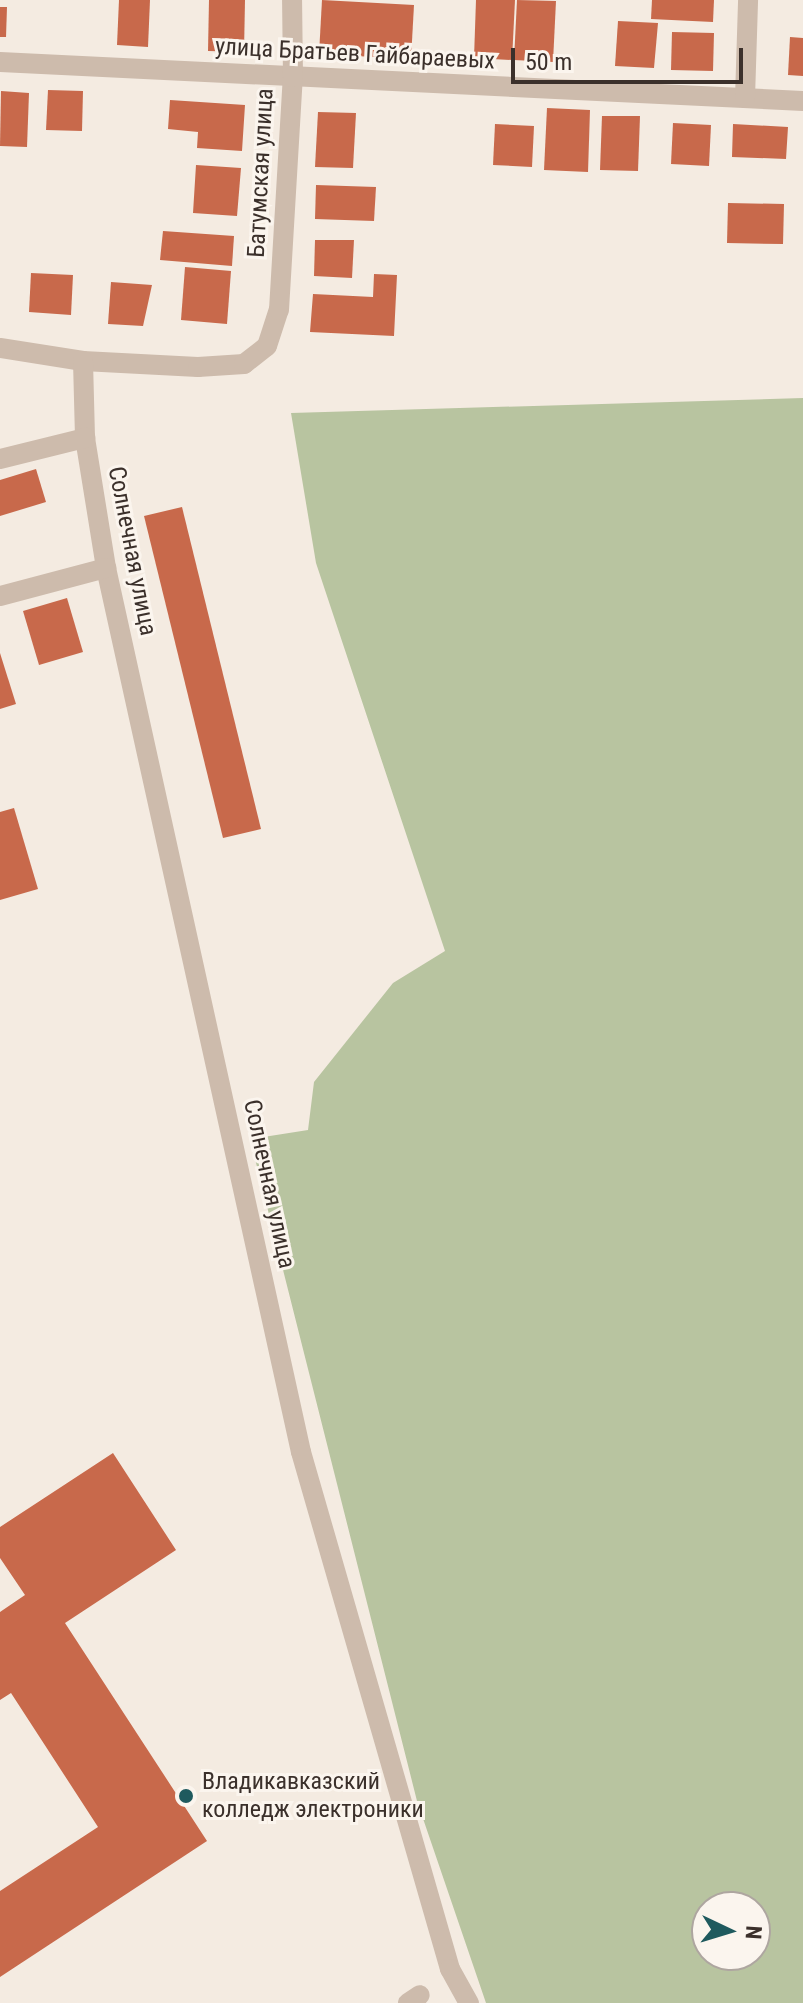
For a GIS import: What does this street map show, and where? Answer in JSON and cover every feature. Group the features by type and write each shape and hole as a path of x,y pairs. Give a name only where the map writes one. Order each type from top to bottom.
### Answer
{"street":[{"name":"Батумская улица","path":"83,361 198,367 244,364 267,346 279,310 293,77 292,0"},
{"path":"745,98 748,0"},
{"name":"улица Братьев Гайбараевых","path":"0,62 803,101"},
{"path":"0,348 27,348 83,361"},
{"name":"Солнечная улица","path":"83,361 85,438 106,568 301,1452 450,1969 469,2003"},
{"path":"0,459 85,438"},
{"path":"0,596 106,568"}],"green space":[{"path":"803,398 803,2003 486,2003 417,1801 250,1139 308,1130 314,1082 393,983 445,951 316,563 291,413"}],"building":[{"path":"119,0 150,0 148,47 117,45"},
{"path":"209,0 245,0 244,52 208,51"},
{"path":"322,0 414,5 411,59 319,54"},
{"path":"476,0 515,0 512,60 474,58"},
{"path":"517,0 556,1 553,62 514,60"},
{"path":"652,0 714,0 713,22 651,19"},
{"path":"0,7 7,7 6,37 0,37"},
{"path":"618,21 658,23 654,68 615,66"},
{"path":"672,32 714,33 713,71 671,70"},
{"path":"790,37 803,38 803,76 788,75"},
{"path":"48,90 83,91 82,131 46,130"},
{"path":"1,91 29,93 27,147 0,146"},
{"path":"170,100 245,105 242,151 197,148 198,132 168,129"},
{"path":"547,108 590,110 588,172 544,170"},
{"path":"318,112 356,113 353,168 315,167"},
{"path":"602,116 640,116 638,171 600,170"},
{"path":"673,123 711,125 709,166 671,164"},
{"path":"495,124 534,126 532,167 493,165"},
{"path":"733,124 788,127 786,159 732,157"},
{"path":"196,165 241,168 237,216 193,213"},
{"path":"316,185 376,187 374,221 315,219"},
{"path":"728,203 784,204 783,244 727,243"},
{"path":"163,231 234,236 232,266 160,260"},
{"path":"315,240 354,240 352,278 314,276"},
{"path":"185,267 231,271 227,324 181,320"},
{"path":"31,273 73,275 71,315 29,312"},
{"path":"374,274 397,275 394,336 310,332 313,294 373,297"},
{"path":"111,282 152,285 143,326 108,324"},
{"path":"36,469 46,502 0,516 0,480"},
{"path":"182,507 261,829 223,838 144,516"},
{"path":"67,598 83,652 39,665 23,611"},
{"path":"0,653 16,704 0,709"},
{"path":"14,808 38,889 0,900 0,812"},
{"path":"113,1453 176,1550 65,1623 207,1841 0,1977 0,1891 98,1827 11,1693 0,1700 0,1612 25,1595 0,1558 0,1527"}],"place":[{"name":"Владикавказский колледж электроники","path":"186,1796"}]}
